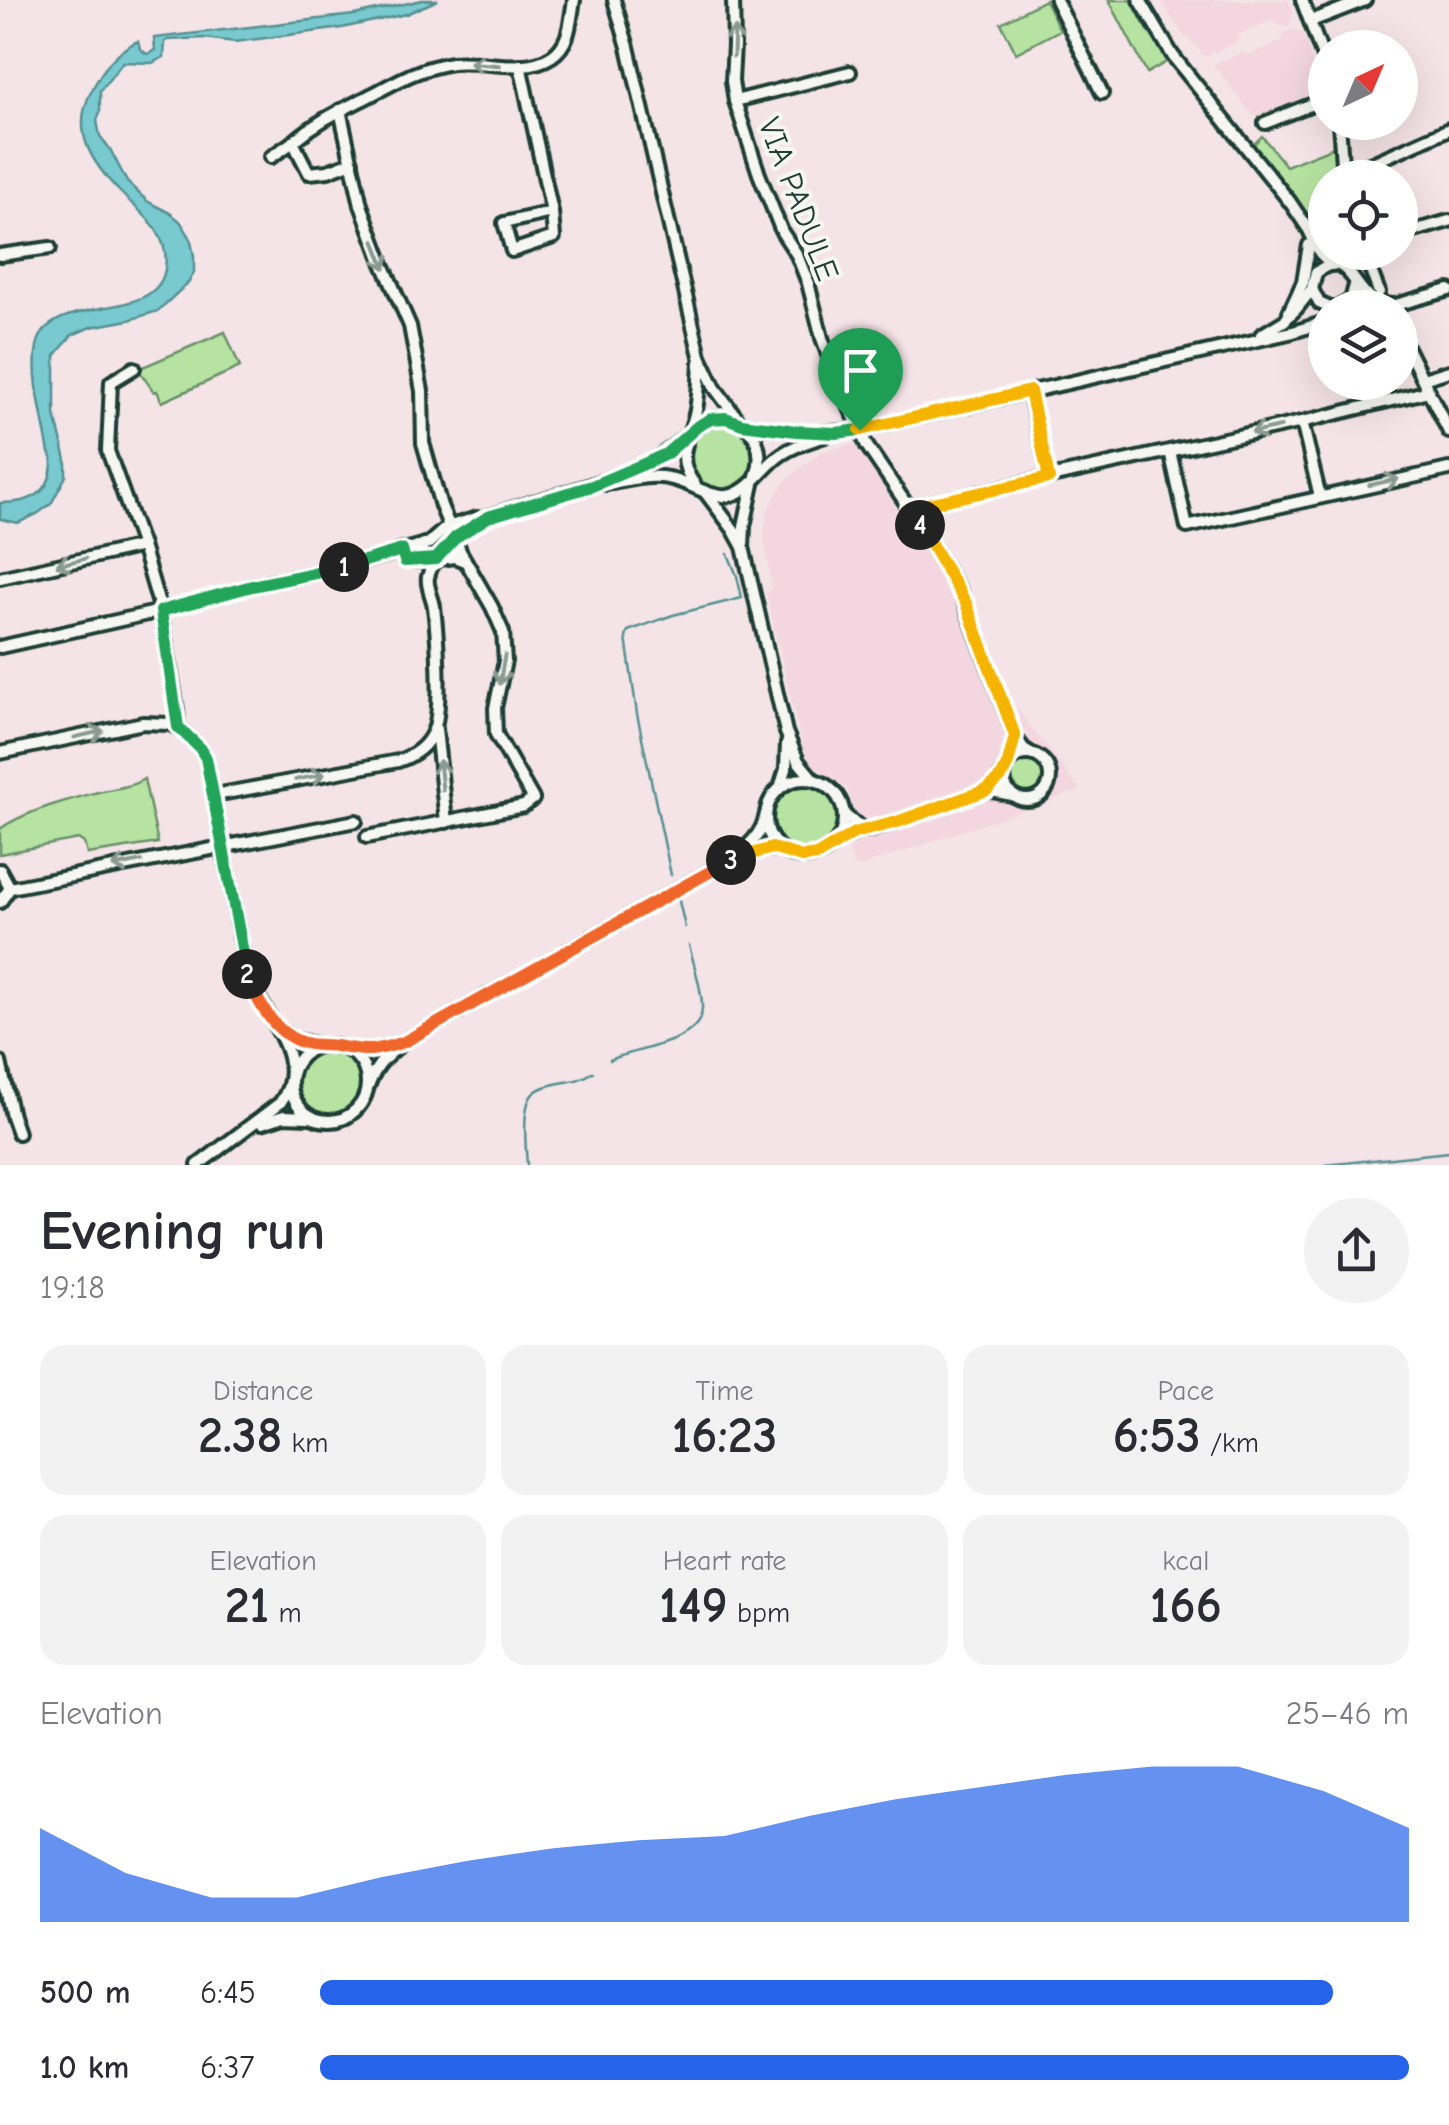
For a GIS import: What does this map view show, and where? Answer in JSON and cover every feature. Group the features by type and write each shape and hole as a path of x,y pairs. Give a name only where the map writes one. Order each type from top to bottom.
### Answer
{"street":[{"path":"271,157 318,122 420,70 475,62 506,66 544,60 557,52 570,30 574,0"},
{"path":"614,0 700,356 715,388 754,434 760,448 761,462 744,526 743,547"},
{"name":"VIA PADULE","path":"733,0 735,101 782,232 808,282 835,374 867,446 961,593 1015,736"},
{"path":"1056,0 1102,93"},
{"path":"1140,0 1173,56 1290,202 1308,242"},
{"path":"1302,0 1314,30"},
{"path":"1311,21 1365,0"},
{"path":"520,65 552,212 554,236 512,251 504,222 552,212"},
{"path":"735,101 850,72"},
{"path":"1266,123 1308,107"},
{"path":"340,110 361,205 410,326 422,391 422,442 444,516 498,618 504,638 504,669 495,708 496,734 533,799 524,806 366,837"},
{"path":"1379,160 1449,129"},
{"path":"293,142 309,173 352,162"},
{"path":"1418,230 1449,221"},
{"path":"1304,226 1308,229"},
{"path":"0,255 50,248"},
{"path":"1284,321 1303,282 1308,252"},
{"path":"1251,340 1298,308 1312,289 1315,270"},
{"path":"1316,274 1320,270"},
{"path":"1344,270 1352,275 1354,290"},
{"path":"1355,285 1361,290"},
{"path":"1418,299 1449,290"},
{"path":"0,647 348,566 424,544 488,517 592,486 652,461 698,426 716,418 796,431 860,430 1308,325"},
{"path":"700,356 698,399 684,447 687,473 734,530 743,547 786,732 798,761 813,779 828,786 840,799 844,815 836,843"},
{"path":"134,368 111,382 108,451 161,611 178,727"},
{"path":"1418,369 1449,432"},
{"path":"1423,379 1449,371"},
{"path":"1030,391 1049,478"},
{"path":"909,508 1429,391"},
{"path":"1302,422 1320,497"},
{"path":"592,486 654,476 719,496 732,495 785,452 836,433"},
{"path":"1170,451 1187,527 1449,469"},
{"path":"446,822 436,727 434,606 427,580 431,560 452,531"},
{"path":"424,544 420,552 431,560"},
{"path":"0,578 142,546"},
{"path":"402,550 405,561 454,557 466,561"},
{"path":"1,753 158,722 178,727 205,755 246,970 292,1060 294,1100 318,1120"},
{"path":"214,796 408,758 421,749 436,727"},
{"path":"247,1129 284,1116 342,1119 354,1112 379,1064 404,1042 730,860 756,838 764,823 770,800 785,774 786,732"},
{"path":"1015,736 1024,749 1048,767 1048,787 1032,799 1018,798 1005,783 1015,736"},
{"path":"766,814 770,835 783,850 794,856 810,857 863,830 987,790 1019,755 1032,754"},
{"path":"776,792 792,781 813,779"},
{"path":"987,790 1012,794"},
{"path":"844,815 863,830"},
{"path":"0,902 10,888 356,821"},
{"path":"730,860 769,848 783,850"},
{"path":"0,870 10,888"},
{"path":"266,1013 294,1040 309,1044 372,1051 404,1042"},
{"path":"198,1165 280,1103 294,1068 310,1050 329,1045 350,1052 364,1069 364,1096"},
{"path":"0,1062 18,1132"}],"shaded area":[{"path":"1161,0 1288,0 1294,12 1285,27 1271,21 1239,34 1236,42 1204,57 1185,38"},
{"path":"1293,29 1304,34 1308,48 1308,96 1254,117 1213,64 1282,41 1285,33"},
{"path":"855,444 915,527 953,589 985,667 1080,790 855,868 847,843 857,819 848,789 812,764 803,748 766,593 772,589 764,538 766,513 784,482 820,452"}],"green space":[{"path":"1045,0 1060,30 1016,53 1001,23"},
{"path":"1109,0 1132,0 1168,61 1147,73"},
{"path":"1262,136 1286,166 1341,144 1342,160 1308,160 1308,232 1248,150"},
{"path":"225,332 240,367 162,402 138,369"},
{"path":"722,423 746,433 756,457 746,481 722,491 698,481 688,457 698,433"},
{"path":"1028,760 1040,764 1044,776 1040,788 1028,792 1016,788 1012,776 1016,764"},
{"path":"144,779 158,843 87,854 84,843 78,839 0,854 0,829 10,823 61,802"},
{"path":"806,786 829,795 838,818 829,841 806,850 783,841 774,818 783,795"},
{"path":"329,1050 353,1060 363,1084 353,1108 329,1118 305,1108 295,1084 305,1060"}],"water":[{"path":"438,0 406,14 342,28 235,42 204,38 168,40 164,57 152,63 123,62 100,91 100,136 127,182 147,201 180,221 190,237 194,272 189,282 158,311 72,335 55,356 55,415 66,476 51,504 37,514 18,523 0,519 0,503 31,498 49,479 52,457 36,371 37,346 47,328 64,317 133,301 151,292 163,277 165,252 158,233 110,181 87,145 83,119 86,105 106,67 138,41 147,54 155,50 154,38 354,15"}],"waterway":[{"path":"671,875 637,714 626,638 628,631 673,615 742,598 728,554"},
{"path":"679,901 685,927"},
{"path":"610,1060 679,1037 699,1020 701,994 689,945"},
{"path":"527,1165 526,1117 533,1094 543,1087 593,1072"},
{"path":"1325,1165 1449,1152"}],"route":[{"path":"1030,391 1049,478 909,508 966,603 1015,736 998,782 987,790 897,822 854,833 818,855 794,856 772,848 730,860 404,1042 362,1051 301,1042 279,1028 257,998 246,970 206,758 178,727 161,611 402,550 405,561 436,559 456,537 488,517 592,486 644,464 716,418 796,431 860,430 1030,391"}]}
